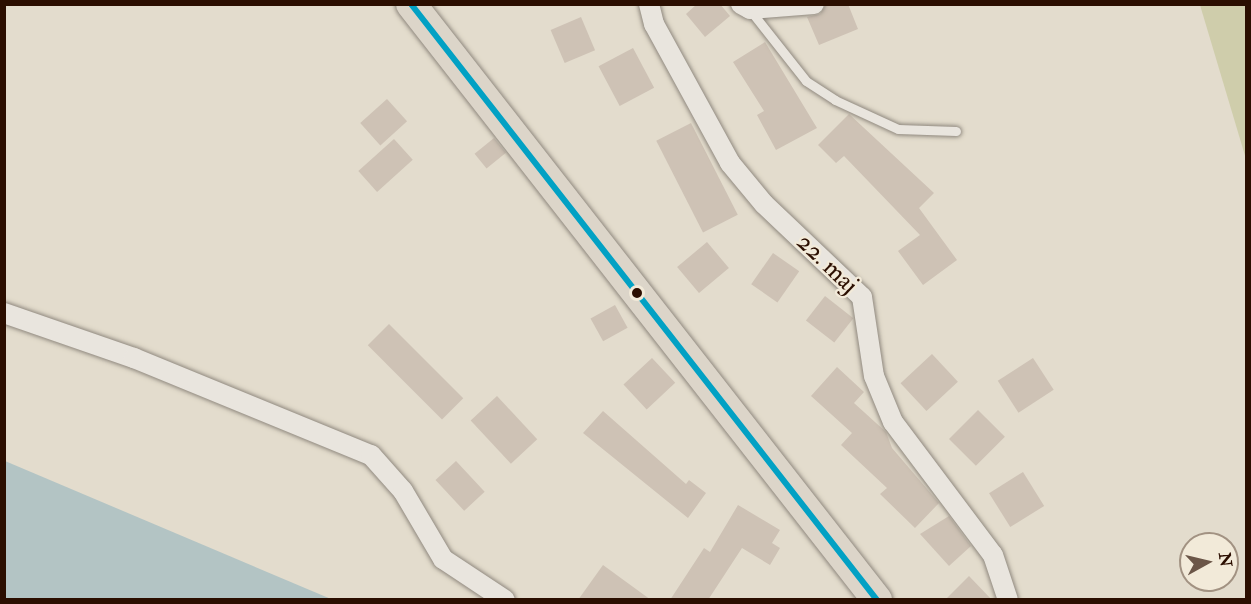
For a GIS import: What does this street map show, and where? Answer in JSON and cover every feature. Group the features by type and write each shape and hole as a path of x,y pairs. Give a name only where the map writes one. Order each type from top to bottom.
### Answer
{"main road":[{"path":"411,4 877,600"}],"street":[{"name":"22. maj","path":"649,4 654,24 730,163 764,204 862,297 874,376 893,422 993,555 1008,600"},
{"path":"746,7 814,4"},
{"path":"4,313 134,358 371,455 404,491 443,559 505,600"}],"lane":[{"path":"746,7 806,81 835,100 898,129 956,131"}],"shaded area":[{"path":"1200,5 1246,5 1246,159"},
{"path":"5,461 331,599 5,599"}],"building":[{"path":"697,4 720,4 730,16 705,37 686,14"},
{"path":"826,4 848,4 858,29 819,45 807,17 820,14"},
{"path":"581,17 595,50 565,63 551,30"},
{"path":"765,42 817,128 776,150 757,115 764,111 733,62"},
{"path":"633,48 654,88 620,106 599,66"},
{"path":"387,99 407,121 380,145 360,123"},
{"path":"849,114 934,193 919,208 957,260 923,285 898,251 920,235 844,156 836,163 818,145"},
{"path":"691,123 738,215 703,232 656,141"},
{"path":"494,138 506,153 487,168 475,154"},
{"path":"394,139 413,160 377,192 358,171"},
{"path":"707,242 729,268 699,293 677,267"},
{"path":"773,253 799,271 777,302 751,284"},
{"path":"825,296 853,318 834,343 806,320"},
{"path":"615,305 628,328 603,341 591,319"},
{"path":"389,324 463,398 442,419 368,345"},
{"path":"932,354 958,382 926,411 901,383"},
{"path":"652,358 675,383 647,409 623,385"},
{"path":"1033,358 1054,390 1018,413 998,381"},
{"path":"837,367 864,392 854,403 886,432 892,448 939,503 915,528 880,494 887,488 841,445 852,433 811,396"},
{"path":"497,396 537,439 511,464 471,421"},
{"path":"978,410 1005,437 976,466 949,439"},
{"path":"603,411 686,484 689,480 706,493 688,518 583,433"},
{"path":"456,461 485,492 464,511 436,480"},
{"path":"1023,472 1044,506 1010,527 989,493"},
{"path":"738,505 780,530 772,543 780,548 770,565 742,548 708,600 670,600 704,548 710,552"},
{"path":"949,516 971,546 949,566 920,534"},
{"path":"603,565 651,600 578,600"},
{"path":"969,576 992,600 945,600"}],"transit line":[{"path":"411,4 877,600"}]}
